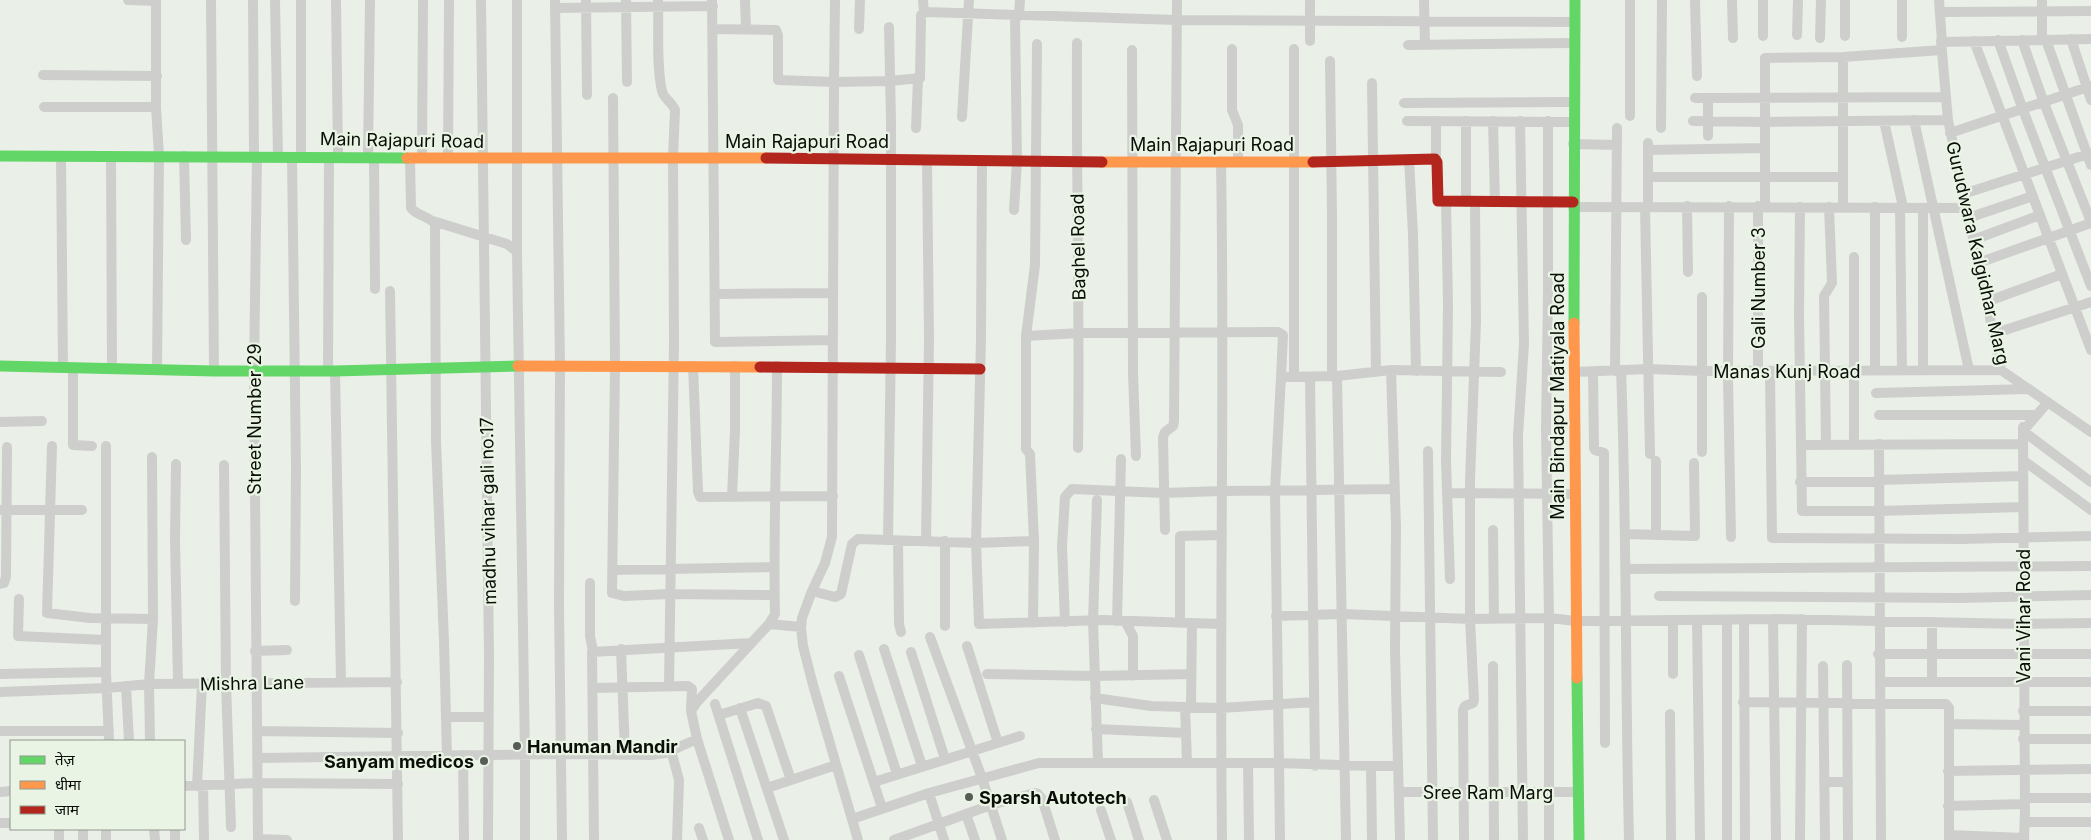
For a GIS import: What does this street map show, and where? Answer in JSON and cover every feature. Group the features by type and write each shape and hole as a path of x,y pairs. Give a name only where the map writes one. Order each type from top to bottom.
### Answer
{"street":[{"path":"128,0 156,0 158,156 157,370"},
{"path":"211,0 214,371"},
{"name":"Street Number 29","path":"252,0 256,157 254,370 258,840"},
{"path":"276,0 278,156"},
{"path":"295,601 297,157 301,0"},
{"path":"336,0 332,371 341,682"},
{"path":"370,0 371,158 375,290"},
{"path":"423,0 412,208 415,212 433,221 507,244 517,254"},
{"path":"448,158 449,0"},
{"name":"madhu vihar gali no.17","path":"481,0 486,238 489,656 488,840"},
{"path":"517,0 517,366 525,840"},
{"path":"745,0 746,29"},
{"path":"835,0 832,340 833,528 830,549 812,591 801,627 803,646 811,677 858,840"},
{"path":"859,29 860,0"},
{"path":"916,128 918,79 921,76 923,0"},
{"path":"962,117 969,0"},
{"path":"1014,210 1017,161 1017,16 1020,0"},
{"path":"1165,530 1163,437 1165,432 1174,424 1177,0"},
{"path":"1310,0 1310,41"},
{"path":"1424,0 1425,45"},
{"name":"Main Bindapur Matiyala Road","path":"1575,0 1573,204 1579,840"},
{"path":"1630,0 1630,116"},
{"path":"1661,128 1662,0"},
{"path":"1695,0 1697,76"},
{"path":"1732,0 1733,38"},
{"path":"1763,0 1763,36"},
{"path":"1797,35 1798,0"},
{"path":"1820,38 1821,0"},
{"path":"1845,0 1845,36"},
{"path":"1902,0 1902,37"},
{"name":"Gurudwara Kalgidhar Marg","path":"1939,0 1945,97 1950,133 2001,370 2048,402 2086,424 2091,432"},
{"path":"1963,194 2046,168 2090,157 2044,40 2042,0"},
{"path":"562,840 556,4 712,3 715,342 832,340"},
{"path":"587,4 587,95"},
{"path":"626,4 627,82"},
{"path":"658,4 662,94 675,110 673,158 674,366 668,686"},
{"path":"1940,12 2091,11"},
{"path":"924,13 1176,20 1575,22"},
{"path":"889,27 893,541 901,632"},
{"path":"713,29 772,29 778,32 777,78 779,81 834,82 918,79"},
{"path":"2071,39 2089,87 2091,100"},
{"path":"1842,207 1842,57 1974,41 2091,39"},
{"path":"1998,40 2091,286"},
{"path":"1978,263 2091,223 2044,103 2022,40"},
{"path":"1974,41 2023,175 2033,196 2091,350"},
{"name":"Baghel Road","path":"1077,43 1076,162 1080,333 1078,448"},
{"path":"1408,45 1574,43"},
{"path":"1033,623 1034,541 1030,454 1026,449 1026,336 1035,264 1037,44"},
{"path":"1232,49 1232,110 1238,125 1238,162"},
{"path":"1294,49 1294,377"},
{"path":"1132,50 1134,162 1133,333 1136,456"},
{"name":"Gali Number 3","path":"1758,371 1761,206 1765,176 1765,58 1842,57"},
{"path":"1330,61 1334,376 1340,490 1346,840"},
{"path":"43,75 157,76"},
{"path":"1372,83 1376,372"},
{"path":"1950,133 2089,87"},
{"path":"1695,98 1945,97"},
{"path":"613,98 615,365 612,589 614,595 774,595"},
{"path":"1708,98 1708,136"},
{"path":"1404,103 1573,102"},
{"path":"44,107 156,107"},
{"path":"1884,120 1901,207 1902,370"},
{"path":"1914,120 1928,208 1970,370"},
{"path":"1693,121 1948,120"},
{"path":"1407,121 1573,122"},
{"path":"1436,121 1436,199 1438,201 1547,202 1616,207 1901,207 1967,213 2033,196"},
{"path":"1464,840 1463,710 1464,706 1473,703 1474,700 1470,619 1470,492 1475,371 1466,121"},
{"path":"1493,121 1495,202"},
{"path":"1520,121 1524,344 1518,436 1523,840"},
{"path":"1548,122 1546,429 1549,618 1549,840"},
{"path":"1617,128 1618,371 1626,534 1626,745 1629,840"},
{"path":"1573,144 1617,145"},
{"path":"1656,535 1649,369 1648,147 1765,148"},
{"name":"Main Rajapuri Road","path":"0,156 278,156 484,159 834,158 1076,162 1330,162 1436,159"},
{"path":"61,156 68,368 73,445 92,446"},
{"path":"111,156 112,369"},
{"path":"184,156 186,240"},
{"path":"926,540 928,370 927,160"},
{"path":"1409,160 1413,234 1416,370"},
{"path":"982,161 976,543 979,624 1093,621 1222,624"},
{"path":"1222,162 1224,333 1220,708 1222,840"},
{"path":"1648,177 1842,177"},
{"path":"1446,201 1447,493 1450,579"},
{"path":"1687,206 1688,272"},
{"path":"1729,206 1728,371 1731,537"},
{"path":"1800,206 1800,482 1803,511 2023,507"},
{"path":"1826,445 1824,296 1832,283 1829,207"},
{"path":"1875,207 1875,370"},
{"path":"1923,370 1928,208"},
{"path":"1973,240 2040,215"},
{"path":"433,221 435,228 438,515 447,756"},
{"path":"1854,257 1854,444"},
{"path":"1986,302 2062,274"},
{"path":"390,291 398,734 398,840"},
{"path":"716,294 833,293"},
{"path":"1702,297 1702,452"},
{"path":"1993,334 2091,302"},
{"path":"1026,336 1080,333 1278,332 1282,334 1275,490 1280,840"},
{"path":"0,366 214,371 332,371 560,365 833,366 891,370 980,370"},
{"path":"693,366 699,495 705,498 732,496 833,496"},
{"path":"732,496 735,438 735,366"},
{"path":"691,711 697,702 769,624 775,614 774,496 777,441 777,366"},
{"name":"Manas Kunj Road","path":"1574,372 1649,369 1702,371 2001,370"},
{"path":"1391,370 1400,840"},
{"path":"1281,377 1334,376 1391,370 1501,372"},
{"path":"1770,371 1772,538 1878,539 2091,536"},
{"path":"1593,372 1594,448 1604,453 1605,743"},
{"path":"1310,377 1314,766"},
{"path":"1876,393 2029,389"},
{"path":"2048,402 2023,431 2091,482"},
{"path":"1879,415 2037,415"},
{"name":"Vani Vihar Road","path":"2024,415 2022,444 2024,839"},
{"path":"0,422 42,421"},
{"path":"1878,444 1878,654 1881,704 1881,840"},
{"path":"1801,445 2022,444"},
{"path":"0,584 4,583 6,576 3,510 7,446"},
{"path":"52,446 47,613 90,618 153,619"},
{"path":"0,731 109,736 106,672 106,446"},
{"path":"1428,451 1433,840"},
{"path":"150,740 149,684 153,619 152,457"},
{"path":"1121,459 1121,621 1133,636 1133,676"},
{"path":"2023,460 2091,510"},
{"path":"1626,534 1695,536 1694,463"},
{"path":"176,464 175,539 178,683"},
{"path":"224,465 226,683 231,827"},
{"path":"1800,482 2023,476"},
{"path":"1065,622 1062,546 1065,496 1072,489 1163,493 1275,490 1394,490"},
{"path":"1447,493 1575,494"},
{"path":"1097,500 1093,621 1098,762"},
{"path":"3,510 82,510"},
{"path":"1493,530 1494,619"},
{"path":"1180,623 1180,536 1182,534 1222,535"},
{"path":"812,591 838,596 843,587 852,544 855,540 862,538 893,541 926,540 976,543 1034,541"},
{"path":"944,541 945,626"},
{"path":"1626,569 2091,566"},
{"path":"613,570 774,567"},
{"path":"590,583 590,636 593,651 591,656 594,840"},
{"path":"1659,596 2023,597 2091,594"},
{"path":"18,599 18,636 106,640"},
{"path":"1276,616 1342,614 1470,619 1549,618 1576,621 1774,619 2023,624 2091,623"},
{"path":"1774,619 1776,840"},
{"path":"1672,620 1673,674"},
{"path":"1697,620 1700,840"},
{"path":"1727,620 1727,840"},
{"path":"1744,620 1745,840"},
{"path":"1800,840 1802,620"},
{"path":"1932,622 1932,682"},
{"path":"1187,762 1186,733 1192,674 1192,623"},
{"path":"769,624 801,627"},
{"path":"930,638 982,778 1002,840"},
{"path":"593,651 751,643"},
{"path":"967,646 998,743"},
{"path":"621,649 625,754"},
{"path":"884,649 922,766"},
{"path":"256,651 287,650"},
{"path":"911,652 946,759"},
{"path":"1878,654 2091,654"},
{"path":"859,656 898,774"},
{"path":"1847,665 1848,840"},
{"path":"1493,666 1494,840"},
{"path":"1823,666 1825,840"},
{"path":"0,674 106,672"},
{"path":"987,674 1095,676 1192,674"},
{"path":"839,676 882,808"},
{"name":"Mishra Lane","path":"0,692 178,683 397,682"},
{"path":"1880,682 2091,682"},
{"path":"202,684 200,785 204,840"},
{"path":"126,686 129,740"},
{"path":"593,688 691,687 691,711 697,739 729,840"},
{"path":"1095,698 1151,706 1220,708 1314,702"},
{"path":"719,715 758,702 766,706 791,780"},
{"path":"1743,702 1946,704 1949,708 1949,838 2024,839"},
{"path":"715,704 758,840"},
{"path":"740,708 784,840"},
{"path":"2023,711 2091,711"},
{"path":"1670,714 1671,840"},
{"path":"446,717 488,717"},
{"path":"1949,724 2024,726"},
{"path":"1096,729 1186,733"},
{"path":"257,731 398,734"},
{"path":"874,782 1020,736"},
{"path":"257,758 562,754 657,755 697,739"},
{"path":"2024,739 2091,739"},
{"path":"671,750 679,780 677,840"},
{"path":"462,756 464,840"},
{"path":"852,819 929,793 1039,763 1221,762 1314,766 1398,766"},
{"path":"1248,763 1249,840"},
{"path":"767,788 836,766"},
{"path":"1371,766 1372,840"},
{"path":"1948,771 2024,768 2091,769"},
{"path":"1824,782 1848,782"},
{"path":"185,786 257,783 398,784"},
{"name":"Sree Ram Marg","path":"1399,792 1578,792"},
{"path":"929,793 944,840"},
{"path":"894,840 991,805 1038,794 1042,799 1055,840"},
{"path":"1948,806 2091,798"},
{"path":"1154,800 1167,840"},
{"path":"1127,802 1139,840"},
{"path":"1101,810 1111,840"},
{"path":"966,814 975,840"},
{"path":"2025,822 2091,822"},
{"path":"699,828 703,840"},
{"path":"258,840 287,840"}],"traffic: fast":[{"path":"1574,323 1575,0"},
{"path":"0,156 407,158"},
{"path":"0,366 214,371 335,371 518,366"},
{"path":"1577,678 1579,840"}],"traffic: slow":[{"path":"407,158 766,158"},
{"path":"1102,162 1313,162"},
{"path":"1574,323 1577,678"},
{"path":"518,366 760,367"}],"traffic: jam":[{"path":"766,158 1102,162"},
{"path":"1313,162 1435,159 1437,162 1438,201 1573,202"},
{"path":"760,367 980,369"}],"place":[{"name":"Hanuman Mandir","path":"517,746"},
{"name":"Sanyam medicos","path":"484,761"},
{"name":"Sparsh Autotech","path":"969,797"}]}
